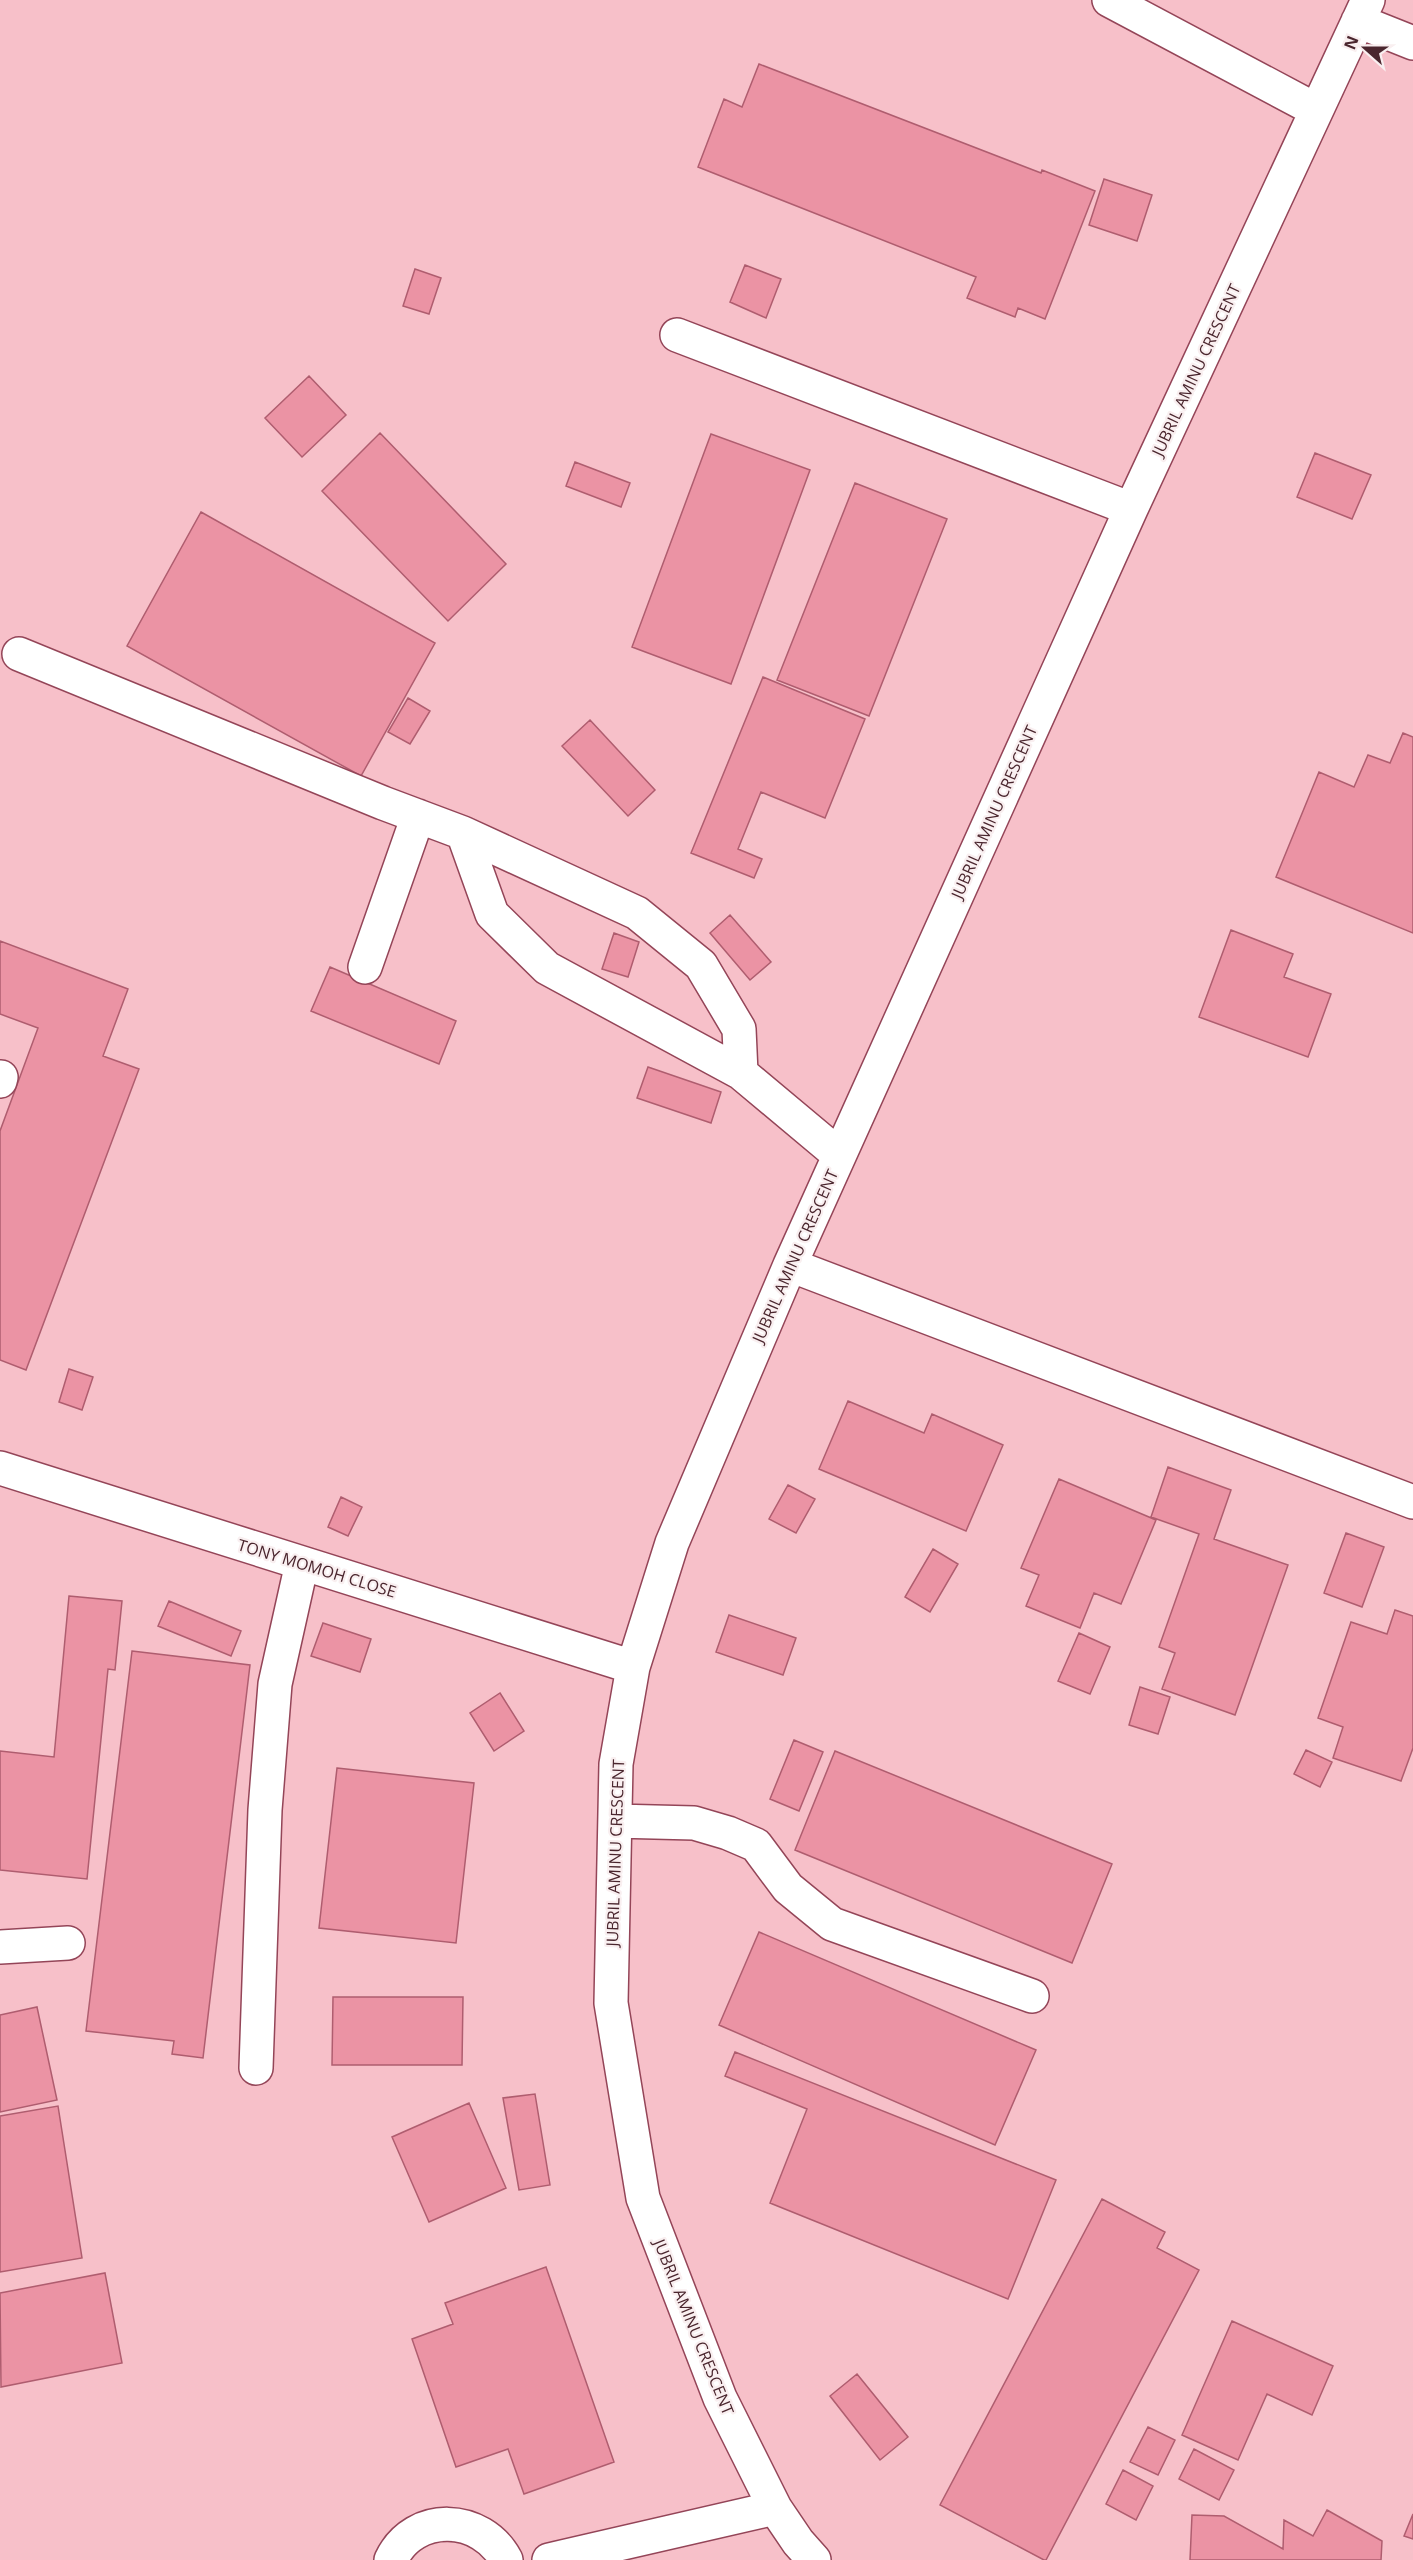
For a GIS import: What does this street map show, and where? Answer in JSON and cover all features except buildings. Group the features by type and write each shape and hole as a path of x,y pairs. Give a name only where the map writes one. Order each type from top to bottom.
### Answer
{"street":[{"path":"1109,0 1316,110"},
{"path":"1363,11 1413,43"},
{"name":"JUBRIL AMINU CRESCENT","path":"814,2560 798,2542 775,2508 720,2398 643,2198 611,2003 616,1764 633,1667 672,1543 790,1265 1131,509 1363,11"},
{"path":"677,335 1131,509"},
{"path":"19,654 464,833 638,913 701,965 739,1029 741,1073"},
{"path":"365,967 418,816"},
{"path":"464,833 492,914 547,968 741,1073 839,1155"},
{"path":"790,1265 1413,1502"},
{"name":"TONY MOMOH CLOSE","path":"0,1468 633,1667"},
{"path":"256,2068 266,1810 275,1684 302,1563"},
{"path":"615,1821 694,1823 728,1833 756,1845 788,1888 832,1924 1032,1996"},
{"path":"0,1947 68,1943"},
{"path":"549,2560 775,2508"},
{"path":"392,2560 395,2553 409,2538 427,2528 447,2524 467,2526 486,2535 500,2549 506,2560"}]}
